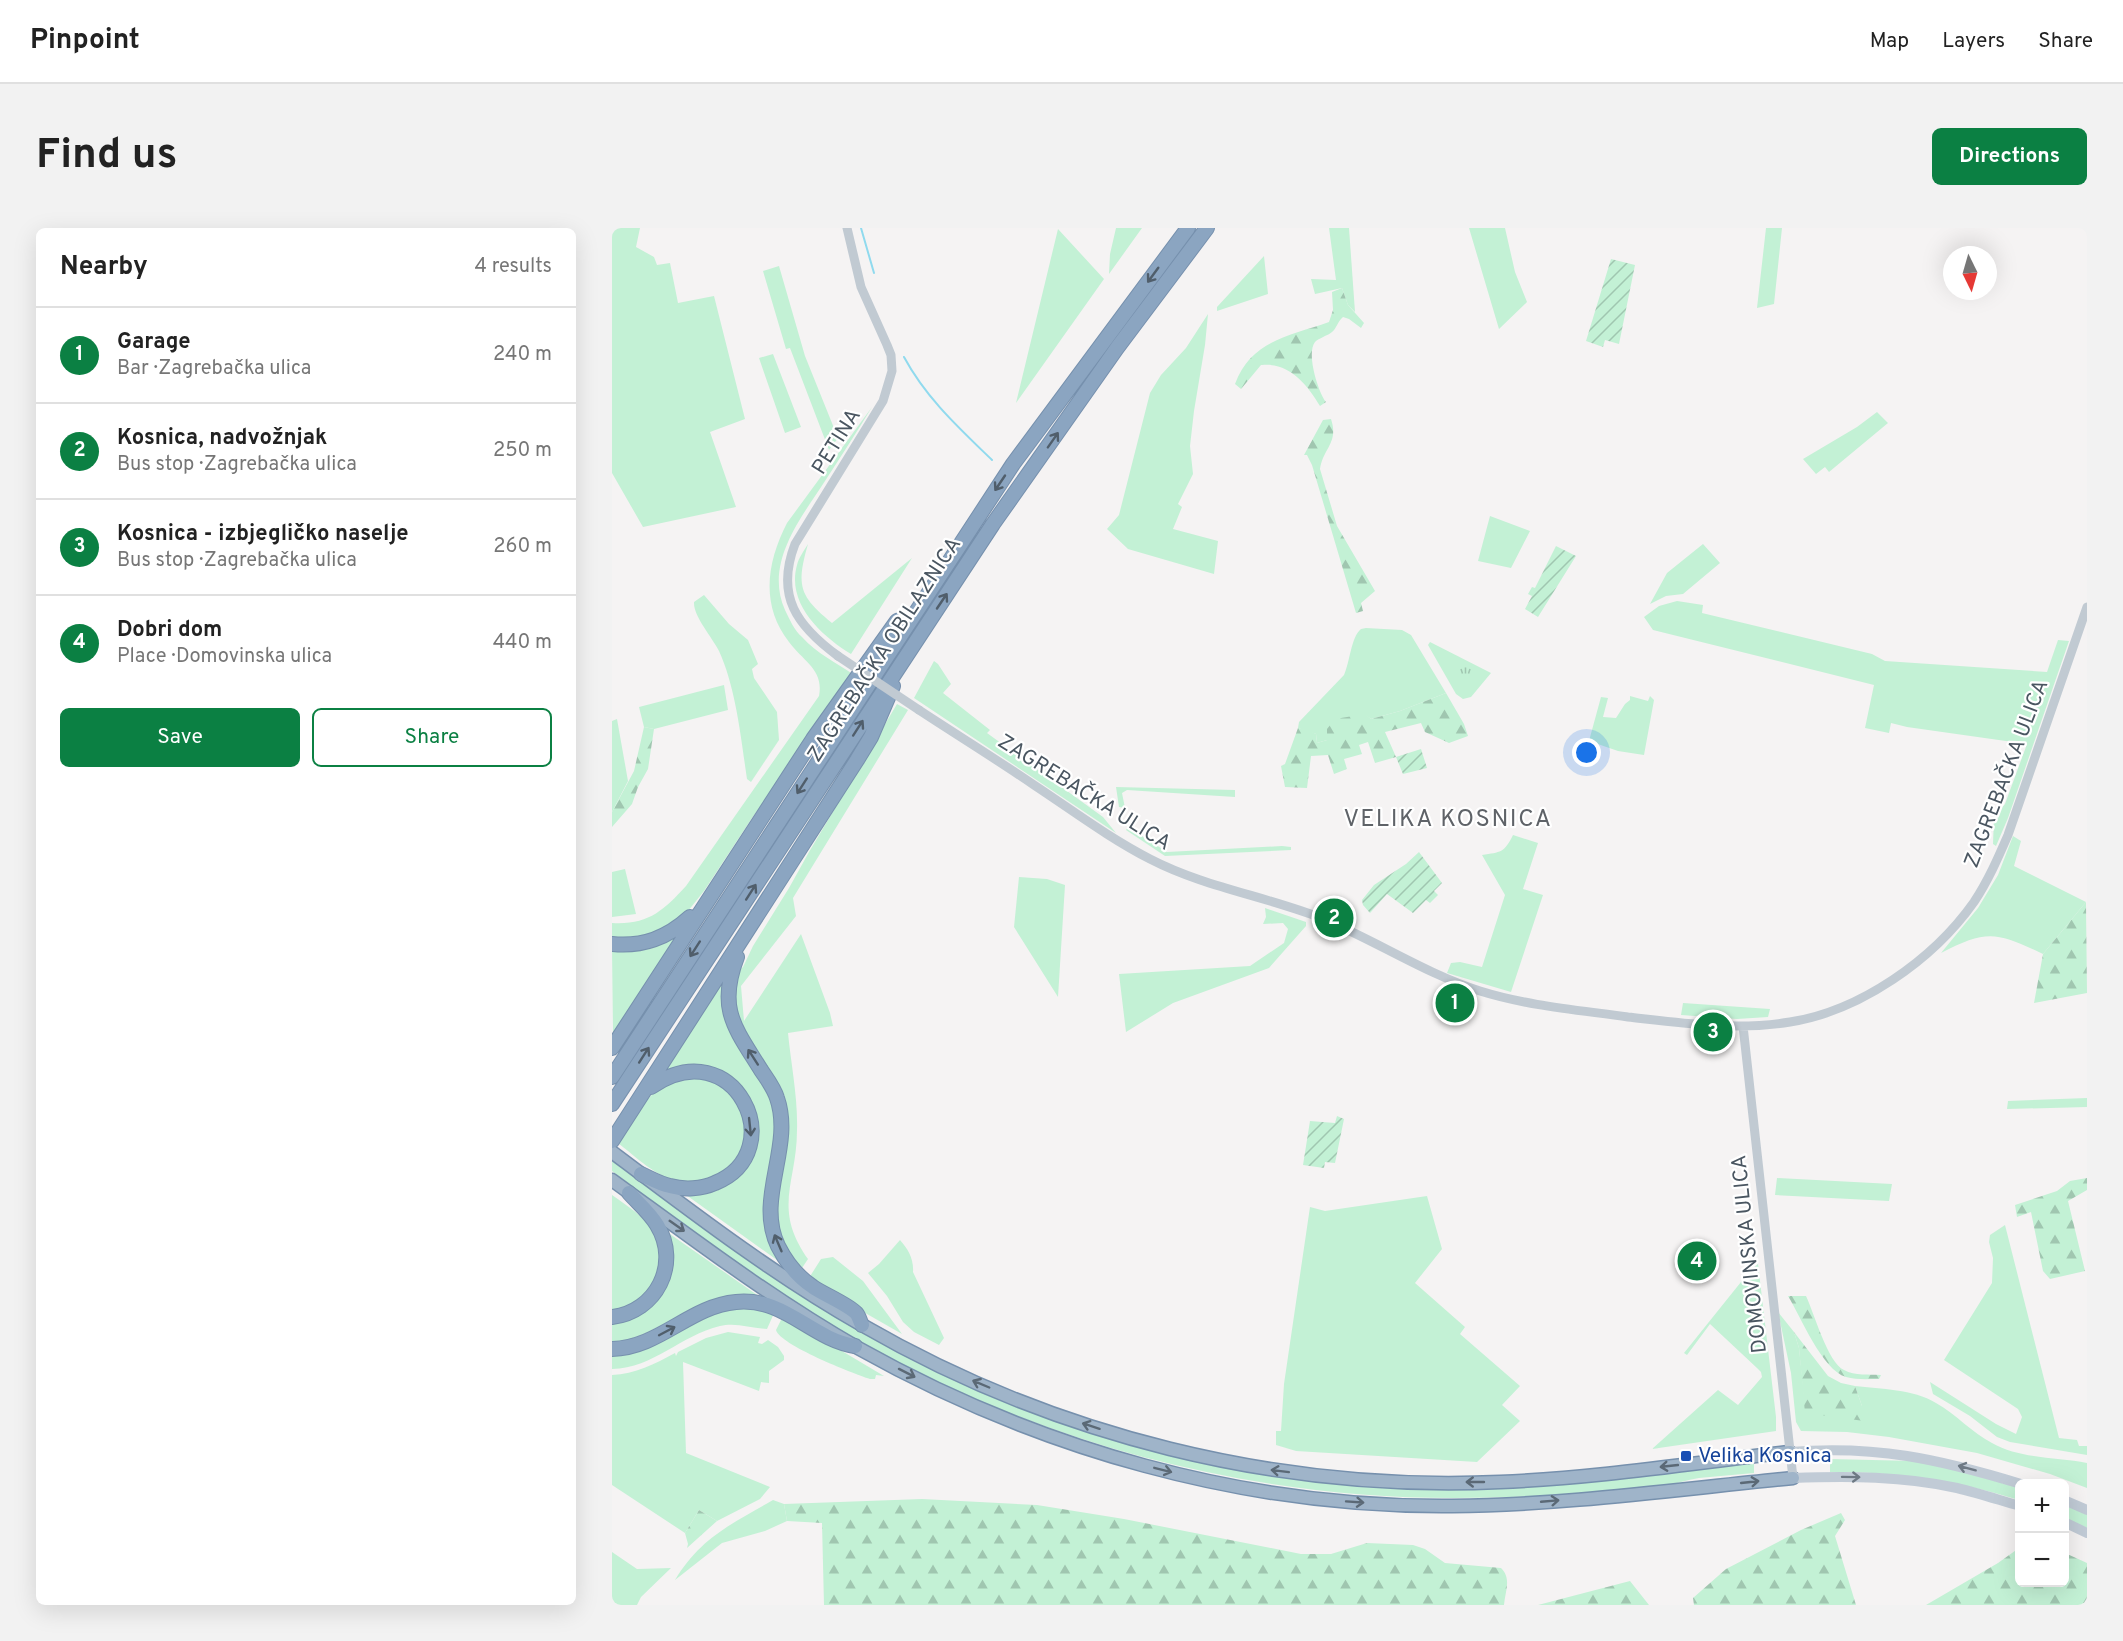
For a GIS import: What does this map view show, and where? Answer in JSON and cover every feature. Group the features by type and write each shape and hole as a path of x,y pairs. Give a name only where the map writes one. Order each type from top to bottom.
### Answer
{"highway":[{"name":"ZAGREBAČKA OBILAZNICA","path":"612,1077 1013,464 1188,228"},
{"name":"ZAGREBAČKA OBILAZNICA","path":"612,1104 993,524 1117,348 1207,228"},
{"path":"612,1048 813,740 897,621 915,614"},
{"path":"612,1141 871,737 892,687 906,668 910,649"},
{"path":"612,944 638,944 663,937 675,930 703,906"},
{"path":"740,943 740,951 728,983 729,1009 741,1039 777,1098 780,1114 781,1147 771,1200 772,1229 785,1259 796,1273 811,1286 856,1313 862,1325"},
{"path":"641,1174 671,1186 699,1188 710,1186 732,1174 741,1163 751,1143 752,1132 750,1119 741,1098 725,1081 710,1073 697,1071 663,1078 644,1092"},
{"path":"612,1152 782,1275 862,1325 940,1366 1035,1407 1126,1437 1200,1457 1270,1470 1345,1478 1497,1482 1570,1477 1790,1452"},
{"path":"612,1180 776,1298 855,1346 946,1393 1008,1421 1128,1462 1198,1479 1273,1493 1351,1502 1448,1506 1521,1504 1793,1478"},
{"path":"612,1317 626,1315 644,1305 652,1298 664,1277 665,1246 657,1224 629,1193"},
{"path":"612,1350 646,1342 701,1311 738,1301 773,1306 791,1314 839,1343 855,1346"}],"main road":[{"path":"1790,1452 1832,1449 1890,1453 1941,1461 2015,1482"},
{"path":"1793,1478 1848,1476 1908,1480 1958,1488 2015,1505"},
{"path":"2069,1502 2087,1510"},
{"path":"2069,1524 2087,1533"}],"street":[{"name":"PETINA","path":"847,228 861,287 891,355 892,370 883,402 795,544 787,579 790,601 801,623 815,638 919,710"},
{"name":"ZAGREBAČKA ULICA","path":"919,710 1092,824 1148,858 1196,878 1327,921 1461,984 1529,1003 1665,1021 1743,1026 1802,1020 1862,996 1886,984 1910,967 1930,951 1955,925 1986,882 2008,835 2087,607"},
{"name":"DOMOVINSKA ULICA","path":"1743,1026 1793,1478"}],"green space":[{"path":"612,228 640,228 636,247 654,257 657,265 670,263 678,303 714,296 745,419 710,432 736,507 643,527 612,473"},
{"path":"1116,228 1142,228 1109,274 1110,254"},
{"path":"1329,228 1349,228 1355,312 1348,305 1342,288 1315,294 1311,279 1336,280"},
{"path":"1469,228 1505,228 1515,272 1527,302 1499,329"},
{"path":"1766,228 1782,228 1774,304 1757,308"},
{"path":"1058,229 1104,279 1016,403"},
{"path":"1264,256 1268,294 1217,311 1217,307"},
{"path":"1611,259 1635,265 1619,344 1605,340 1603,347 1586,341"},
{"path":"779,266 805,356 838,438 829,450 790,348 786,349 763,271"},
{"path":"1342,288 1348,305 1364,323 1361,328 1343,317 1332,332 1315,342 1312,363 1326,402 1320,406 1296,376 1271,365 1261,365 1241,389 1235,384 1242,369 1261,349 1286,336 1329,322 1333,310 1332,292"},
{"path":"1208,314 1190,446 1193,474 1178,504 1182,507 1173,529 1218,541 1214,574 1128,549 1107,529 1119,515 1150,393 1161,375 1186,348"},
{"path":"773,354 801,427 785,433 759,358"},
{"path":"872,407 796,526 782,558 779,575 780,592 792,625 814,648 854,675 752,818 704,891 684,916 660,932 627,939 612,938 612,923 636,922 654,915 670,903 686,886 819,696 819,679 816,673 789,642 774,613 770,598 771,568 787,523"},
{"path":"1877,412 1888,423 1829,472 1825,467 1816,474 1803,459 1857,427"},
{"path":"1331,419 1332,440 1320,469 1337,526 1375,591 1361,603 1363,611 1356,613 1312,465 1307,455 1304,455 1323,420"},
{"path":"1490,516 1530,531 1511,568 1478,561"},
{"path":"808,544 802,570 803,589 813,605 832,623 912,558 851,654 818,628 802,606 795,579 798,562"},
{"path":"1703,544 1720,563 1683,594 1666,596 1650,604 1667,573"},
{"path":"1556,546 1576,556 1538,617 1525,609 1532,596 1528,594 1532,587 1535,588"},
{"path":"704,595 729,624 748,640 758,664 752,669 754,678 777,712 779,740 751,782 747,779 737,714 725,665 694,608 694,602"},
{"path":"1677,601 1703,605 1702,613 1872,654 1885,661 2047,672 2058,640 2069,641 2008,818 1996,846 1993,844 1994,817 2005,804 2027,744 1891,723 1889,733 1865,728 1874,685 1653,630 1644,617 1659,606"},
{"path":"1361,629 1402,630 1411,635 1446,693 1400,711 1371,719 1365,715 1327,740 1317,743 1316,734 1298,728 1299,722 1344,675 1355,638"},
{"path":"1430,642 1491,673 1471,697 1463,699 1456,694 1428,645"},
{"path":"1454,656 1485,672 1475,685 1446,669"},
{"path":"934,661 951,684 943,693 990,730 987,733 1103,817 1116,833 914,698"},
{"path":"724,685 728,710 654,729 644,727 639,707"},
{"path":"1446,693 1464,724 1468,736 1449,743 1425,732 1421,723 1385,732 1396,757 1375,763 1368,742 1359,745 1362,754 1344,759 1347,769 1334,774 1328,755 1311,756 1307,788 1285,787 1281,766 1285,764 1298,728 1316,734 1317,743 1327,740 1327,729 1335,719 1365,714 1371,719 1400,711"},
{"path":"1630,696 1648,701 1650,696 1654,700 1644,755 1618,751 1589,741 1601,697 1608,698 1603,717 1616,718 1630,700"},
{"path":"897,704 908,710 793,898 796,916 741,986 744,1021 801,934 833,1026 788,1033 797,1118 789,1210 791,1225 797,1241 808,1259 800,1271 784,1243 778,1227 776,1211 787,1124 746,1036 734,1004 736,973 743,967 753,946"},
{"path":"617,719 628,781 612,812 612,721"},
{"path":"644,727 654,729 648,769 632,804 612,827 612,812 634,771"},
{"path":"1421,749 1427,768 1403,774 1396,757"},
{"path":"1116,787 1235,790 1235,797 1127,790 1122,793 1125,808 1119,807"},
{"path":"1128,827 1167,852 1282,846 1291,847 1291,850 1165,856 1126,830"},
{"path":"1513,835 1538,843 1523,889 1543,895 1511,992 1447,973 1451,963 1460,962 1482,967 1505,895 1482,855 1501,851"},
{"path":"2013,836 2021,841 2014,866 2086,902 2043,954 2014,941 1992,936 1970,940 1941,953 1978,908 1998,875"},
{"path":"1419,852 1442,883 1434,891 1438,895 1430,903 1426,900 1413,913 1387,894 1370,913 1362,900 1374,885 1406,864"},
{"path":"625,869 636,914 612,917 612,872"},
{"path":"1019,877 1047,879 1065,885 1058,997 1014,927"},
{"path":"2086,902 2087,993 2034,1003 2043,954"},
{"path":"1265,908 1306,922 1306,926 1269,968 1173,1003 1126,1032 1119,974 1250,966 1284,943 1288,929 1283,923 1263,924 1266,917"},
{"path":"679,933 618,1026 613,1035 612,949"},
{"path":"723,978 757,1072 773,1102 776,1114 774,1155 777,1260 682,1192 743,1168 745,1096 682,1067 660,1075"},
{"path":"1683,1003 1770,1009 1768,1017 1737,1019 1681,1015"},
{"path":"706,1078 730,1092 741,1106 746,1122 745,1139 739,1154 728,1168 715,1178 698,1183 671,1179 655,1171 618,1143 649,1098 665,1084 677,1079"},
{"path":"2087,1098 2087,1107 2007,1109 2008,1101"},
{"path":"1337,1116 1344,1119 1335,1163 1325,1162 1324,1168 1303,1165 1310,1121 1335,1123"},
{"path":"612,1161 779,1281 824,1310 932,1369 982,1393 1085,1431 1178,1456 1381,1486 1754,1461 1754,1473 1699,1478 1663,1486 1611,1491 1454,1498 1373,1495 1293,1487 1214,1474 1135,1455 1058,1431 983,1402 910,1369 839,1330 752,1274 667,1212 612,1171"},
{"path":"1777,1178 1892,1184 1889,1201 1775,1195"},
{"path":"2087,1178 2087,1190 2068,1201 2085,1271 2050,1279 2043,1271 2031,1212 2017,1217 2015,1205 2057,1191 2070,1181"},
{"path":"612,1195 646,1221 659,1245 661,1258 659,1271 646,1293 625,1307 612,1310"},
{"path":"1427,1196 1442,1249 1415,1283 1465,1327 1460,1334 1520,1386 1502,1405 1520,1421 1477,1462 1296,1451 1276,1445 1276,1431 1281,1431 1284,1384 1310,1207 1325,1211"},
{"path":"2005,1225 2059,1438 2077,1440 2079,1446 2087,1446 2087,1455 2010,1442 1997,1437 1970,1416 1933,1394 1930,1382 2016,1434 2022,1417 2018,1409 1944,1360 1992,1283 1993,1258 1989,1242 1990,1235"},
{"path":"667,1232 760,1297 738,1295 718,1298 650,1331 612,1343 612,1321 656,1299"},
{"path":"900,1240 910,1254 913,1272 944,1338 939,1345 914,1332 903,1322 887,1296 868,1273"},
{"path":"833,1257 863,1281 902,1334 809,1278 821,1259"},
{"path":"1758,1264 1776,1431 1652,1449 1718,1390 1738,1405 1762,1377 1761,1372 1710,1324 1687,1355 1684,1353 1749,1272"},
{"path":"1788,1296 1806,1296 1827,1348 1838,1366 1853,1373 1881,1375 1879,1379 1850,1378 1837,1372 1813,1342"},
{"path":"737,1304 775,1311 767,1329 737,1325 720,1326 693,1336 641,1363 612,1369 612,1352"},
{"path":"1778,1312 1794,1332 1799,1348 1806,1413 1862,1406 1855,1386 1897,1390 1917,1395 1943,1407 1978,1434 2003,1448 2026,1455 2087,1463 2087,1488 2069,1481 2069,1479 1977,1453 1889,1437 1847,1432 1801,1431 1796,1422 1791,1373"},
{"path":"783,1316 884,1376 876,1375 875,1379 870,1379 803,1351 780,1336 776,1330"},
{"path":"728,1332 760,1337 758,1343 762,1344 768,1340 778,1347 784,1360 769,1371 769,1383 761,1382 759,1391 683,1362 686,1453 770,1487 760,1499 717,1521 699,1510 685,1533 612,1485 612,1375 645,1368 675,1353 676,1356 678,1352 706,1338"},
{"path":"1794,1332 1828,1376 1841,1383 1855,1386 1864,1421 1805,1413 1799,1348"},
{"path":"1830,1459 1915,1461 1947,1467 2015,1487 2015,1499 1926,1478 1830,1472"},
{"path":"922,1499 1037,1505 1124,1519 1301,1554 1331,1554 1367,1543 1413,1545 1425,1549 1445,1563 1501,1568 1507,1581 1504,1605 824,1605 822,1523 787,1521 784,1504"},
{"path":"773,1500 784,1504 787,1521 765,1531 722,1543 675,1580 685,1565 718,1533"},
{"path":"2069,1506 2087,1514 2087,1528 2069,1520"},
{"path":"699,1510 717,1521 687,1548 685,1533"},
{"path":"1841,1513 1845,1520 1835,1536 1856,1605 1694,1605 1693,1598 1726,1569 1801,1530"},
{"path":"2015,1551 2015,1587 2069,1587 2069,1555 2087,1563 2087,1605 1926,1605"},
{"path":"612,1552 637,1569 671,1568 641,1597 637,1605 612,1605"},
{"path":"1630,1581 1649,1605 1538,1605"}],"waterway":[{"path":"861,228 874,273"},
{"path":"904,357 933,399 992,460"}],"place":[{"name":"Kosnica, nadvožnjak","path":"1334,918"},
{"name":"Garage","path":"1455,1003"},
{"name":"Kosnica - izbjegličko naselje","path":"1713,1032"},
{"name":"Dobri dom","path":"1697,1261"},
{"name":"Velika Kosnica","path":"1686,1456"}],"district":[{"name":"VELIKA KOSNICA","path":"1448,820"}]}
